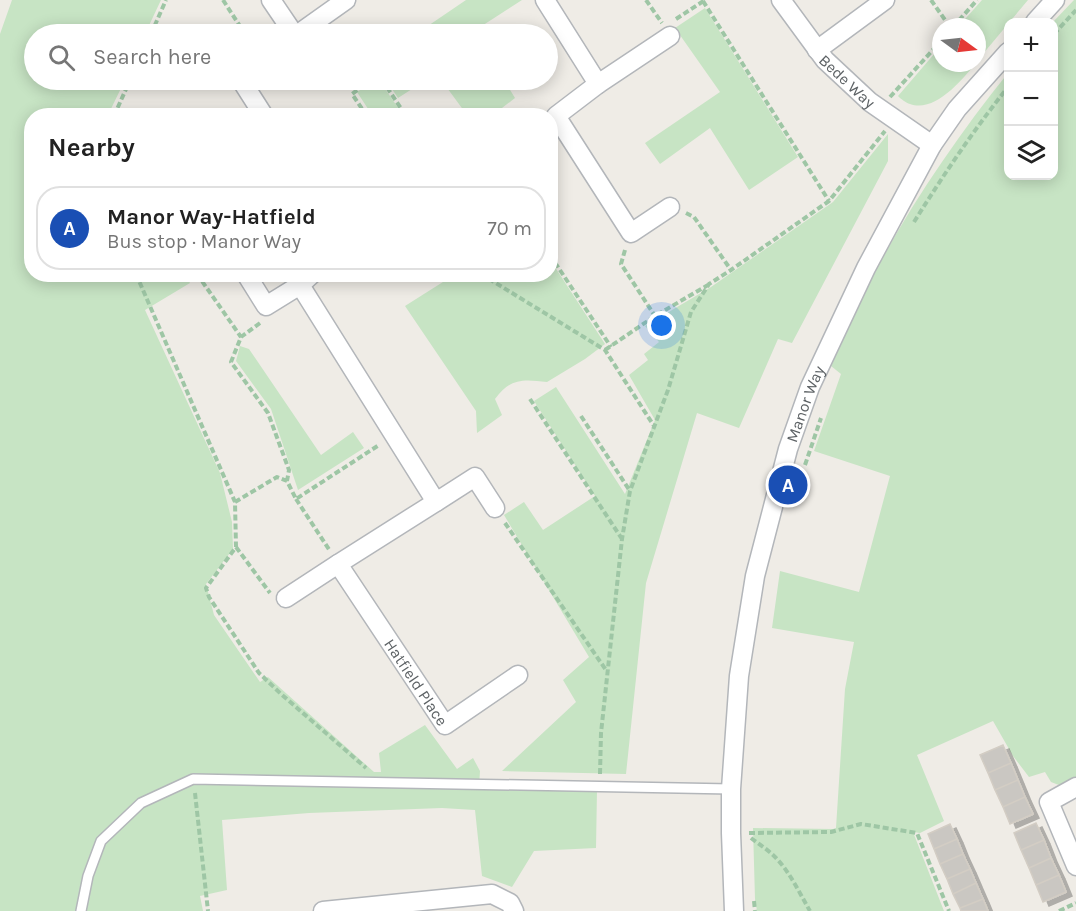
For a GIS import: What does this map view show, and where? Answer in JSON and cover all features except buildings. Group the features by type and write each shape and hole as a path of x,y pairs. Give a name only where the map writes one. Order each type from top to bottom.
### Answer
{"street":[{"path":"271,0 289,24"},
{"path":"311,24 346,0"},
{"path":"545,0 598,84"},
{"name":"Bede Way","path":"781,0 825,60 870,102 932,144"},
{"path":"817,50 885,0"},
{"path":"1039,18 1055,0"},
{"path":"558,114 667,31"},
{"name":"Manor Way","path":"734,911 731,789 739,676 755,576 788,449 810,387 866,268 932,144 957,109 1004,56"},
{"path":"247,90 259,108"},
{"path":"558,125 631,233 670,207"},
{"path":"251,282 266,306 303,282"},
{"path":"307,282 394,435 436,502"},
{"path":"286,598 475,477 495,508"},
{"name":"Hatfield Place","path":"338,564 445,725 518,675"},
{"path":"1076,787 1049,802 1076,866"},
{"path":"323,911 492,894 510,903 514,911"}],"lane":[{"path":"81,911 88,876 101,841 141,803 194,779 731,789"}],"path":[{"path":"155,24 166,0"},
{"path":"223,0 239,24"},
{"path":"646,0 667,31 704,1 829,201"},
{"path":"931,0 945,18"},
{"path":"960,18 977,0"},
{"path":"1058,29 1076,9"},
{"path":"605,350 655,316 731,270 829,201 887,114 932,53"},
{"path":"118,108 126,90"},
{"path":"357,90 352,94 362,108"},
{"path":"389,90 401,108"},
{"path":"909,231 943,175 1004,92"},
{"path":"670,207 694,217 731,270"},
{"path":"631,233 621,264 655,316"},
{"path":"558,267 610,347"},
{"path":"139,282 235,502 236,547 276,602 286,598"},
{"path":"203,282 242,337"},
{"path":"494,282 605,350 654,427"},
{"path":"599,786 601,733 622,539 630,491 668,390 691,312 709,284"},
{"path":"262,314 260,324 242,337 231,362 268,413 289,470 287,481 338,564"},
{"path":"530,399 622,539"},
{"path":"802,476 822,413"},
{"path":"581,416 630,491"},
{"path":"296,499 394,435"},
{"path":"235,502 277,477 287,481"},
{"path":"495,508 608,673"},
{"path":"236,547 206,588 209,597 259,673 383,782"},
{"path":"194,779 208,911"},
{"path":"751,824 752,848"},
{"path":"731,833 751,836 831,832 861,824 917,833 949,911"},
{"path":"751,836 779,860 810,911"},
{"path":"754,900 755,911"},
{"path":"1059,911 1076,903"}],"green space":[{"path":"12,0 161,0 150,24 24,24 24,90 120,90 111,108 24,108 24,282 190,283 145,310 220,473 232,522 233,549 206,584 214,615 260,682 268,677 374,772 381,772 379,753 425,725 457,769 473,758 480,771 479,787 597,790 596,848 534,851 512,887 482,876 475,810 442,808 309,813 222,820 227,890 200,896 203,911 0,911 0,34"},
{"path":"466,0 522,0 485,24 431,24"},
{"path":"982,0 1028,0 1013,18 1004,18 1004,29 986,50 986,18 966,18"},
{"path":"1076,0 1076,780 1064,787 1051,782 1045,772 1029,777 1013,756 993,721 917,755 944,821 920,833 913,832 944,911 757,911 753,828 836,828 845,689 854,642 772,628 780,571 859,592 890,476 814,451 841,374 831,366 867,288 909,213 932,176 1004,78 1004,180 1058,180 1057,18"},
{"path":"705,8 798,157 749,190 710,128 660,164 645,143 720,92 675,28"},
{"path":"932,56 932,72 968,72 956,86 929,104 919,106 910,104 898,96"},
{"path":"386,90 398,108 367,108 357,92"},
{"path":"393,90 410,90 398,98"},
{"path":"449,90 510,90 515,98 502,108 462,108"},
{"path":"888,134 888,161 792,343 778,339 739,428 697,413 646,583 626,774 502,771 576,702 563,680 589,657 504,515 524,502 543,530 595,496 534,401 556,387 625,494 655,420 629,375 648,360 644,354 659,342 645,326 711,287 833,202"},
{"path":"558,272 605,344 547,382 531,380 506,387 495,399 502,415 477,433 476,411 405,306 443,282 558,282"},
{"path":"240,346 249,349 321,455 353,432 364,448 298,490 271,409 236,361"}],"place":[{"name":"Manor Way-Hatfield","path":"788,485"}]}
